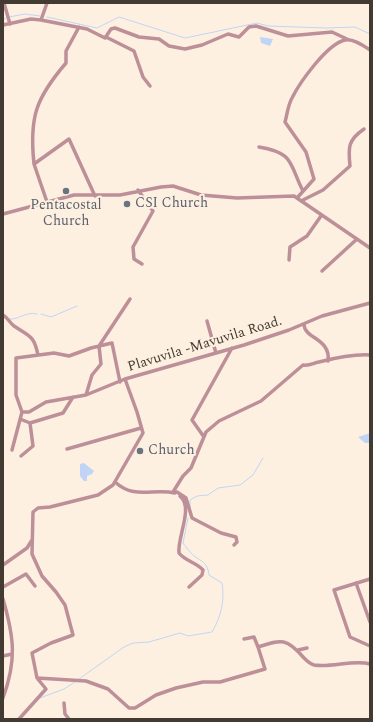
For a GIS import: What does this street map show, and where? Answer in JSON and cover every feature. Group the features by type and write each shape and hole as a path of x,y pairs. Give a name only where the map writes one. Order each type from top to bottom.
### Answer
{"street":[{"path":"4,3 10,24"},
{"path":"41,20 47,3"},
{"path":"3,25 31,19 41,20 79,27 106,37 134,52 143,77 150,86"},
{"path":"106,37 111,29 115,28 139,37 159,39 169,46 185,49 202,45 228,34 239,37 249,27 256,26 288,36 332,32 370,50"},
{"path":"46,202 34,164 32,143 33,125 39,101 46,87 66,64 66,51 79,27"},
{"path":"297,198 314,179 306,152 285,122 292,99 317,62 332,47 345,40 349,40"},
{"path":"301,200 322,190 350,166 348,149 354,136 364,129"},
{"path":"34,164 69,139 95,196"},
{"path":"259,147 278,152 291,162 303,191"},
{"path":"3,214 74,195 120,195 138,190 174,186 212,196 237,198 281,195 301,200 321,216 370,248"},
{"path":"138,190 153,211 133,248 134,259 142,264"},
{"path":"290,260 290,246 307,236 321,216"},
{"path":"322,272 357,239"},
{"path":"86,395 92,375 101,364 99,346 130,299"},
{"name":"Plavuvila -Mavuvila Road.","path":"141,428 129,386 125,379 216,353 304,324 322,316 370,303"},
{"path":"6,317 14,326 27,333 35,342 38,355"},
{"path":"207,321 216,353"},
{"path":"304,324 304,328 307,332 326,347 329,355 328,361"},
{"path":"12,450 22,412 16,395 16,358 54,353 69,356 99,346 113,344 120,382"},
{"path":"204,436 192,420 232,348"},
{"path":"174,492 183,476 191,468 206,432 219,421 261,401 304,365 308,366 320,361 370,355"},
{"path":"22,412 30,412 46,402 86,395 125,379"},
{"path":"20,419 30,423 63,413 73,397"},
{"path":"21,456 33,446 30,423"},
{"path":"32,554 33,512 38,508 50,507 98,495 115,484 143,434 141,428 67,449"},
{"path":"115,484 136,492 177,492 186,498 190,514 194,520 221,533 236,537 237,542 234,546"},
{"path":"174,492 184,500 186,507 186,513 178,546 179,553 203,570 202,575 188,587"},
{"path":"3,565 27,548 33,536"},
{"path":"19,719 46,689 37,678 32,653 51,643 73,635 65,605 42,576 32,554 27,548"},
{"path":"3,587 26,574 35,586"},
{"path":"370,579 334,590 350,637 370,646"},
{"path":"356,583 370,622"},
{"path":"3,599 12,629 11,677 3,698"},
{"path":"37,678 78,680 108,689 129,708 135,708 156,695 176,688 203,682 220,682 265,669 254,637 244,639"},
{"path":"258,647 285,641 291,644 313,664 340,665 364,662 370,664"},
{"path":"298,650 306,648"},
{"path":"3,656 12,654"},
{"path":"64,703 65,714 69,719"}],"water":[{"path":"260,37 273,39 270,46 261,43"},
{"path":"370,433 370,443 365,443 358,437"},
{"path":"84,463 94,471 92,474 87,476 87,481 84,481 80,476 80,464"}],"waterway":[{"path":"9,17 25,14 40,16"},
{"path":"47,17 97,28 119,17 185,38 257,23 268,26 326,28 355,27 370,34"},
{"path":"41,314 51,317 77,306"},
{"path":"9,319 33,313 37,314"},
{"path":"190,507 190,500 197,496 208,495 218,488 240,485 253,475 263,458"},
{"path":"79,679 124,647 133,643 149,642 180,633 188,636 212,632 222,608 222,583 209,575 205,563 194,556 183,543 188,518"},
{"path":"40,698 64,689 75,682"}],"place":[{"name":"Pentacostal Church","path":"66,191"},
{"name":"CSI Church","path":"127,204"},
{"name":"Church","path":"140,451"}]}
